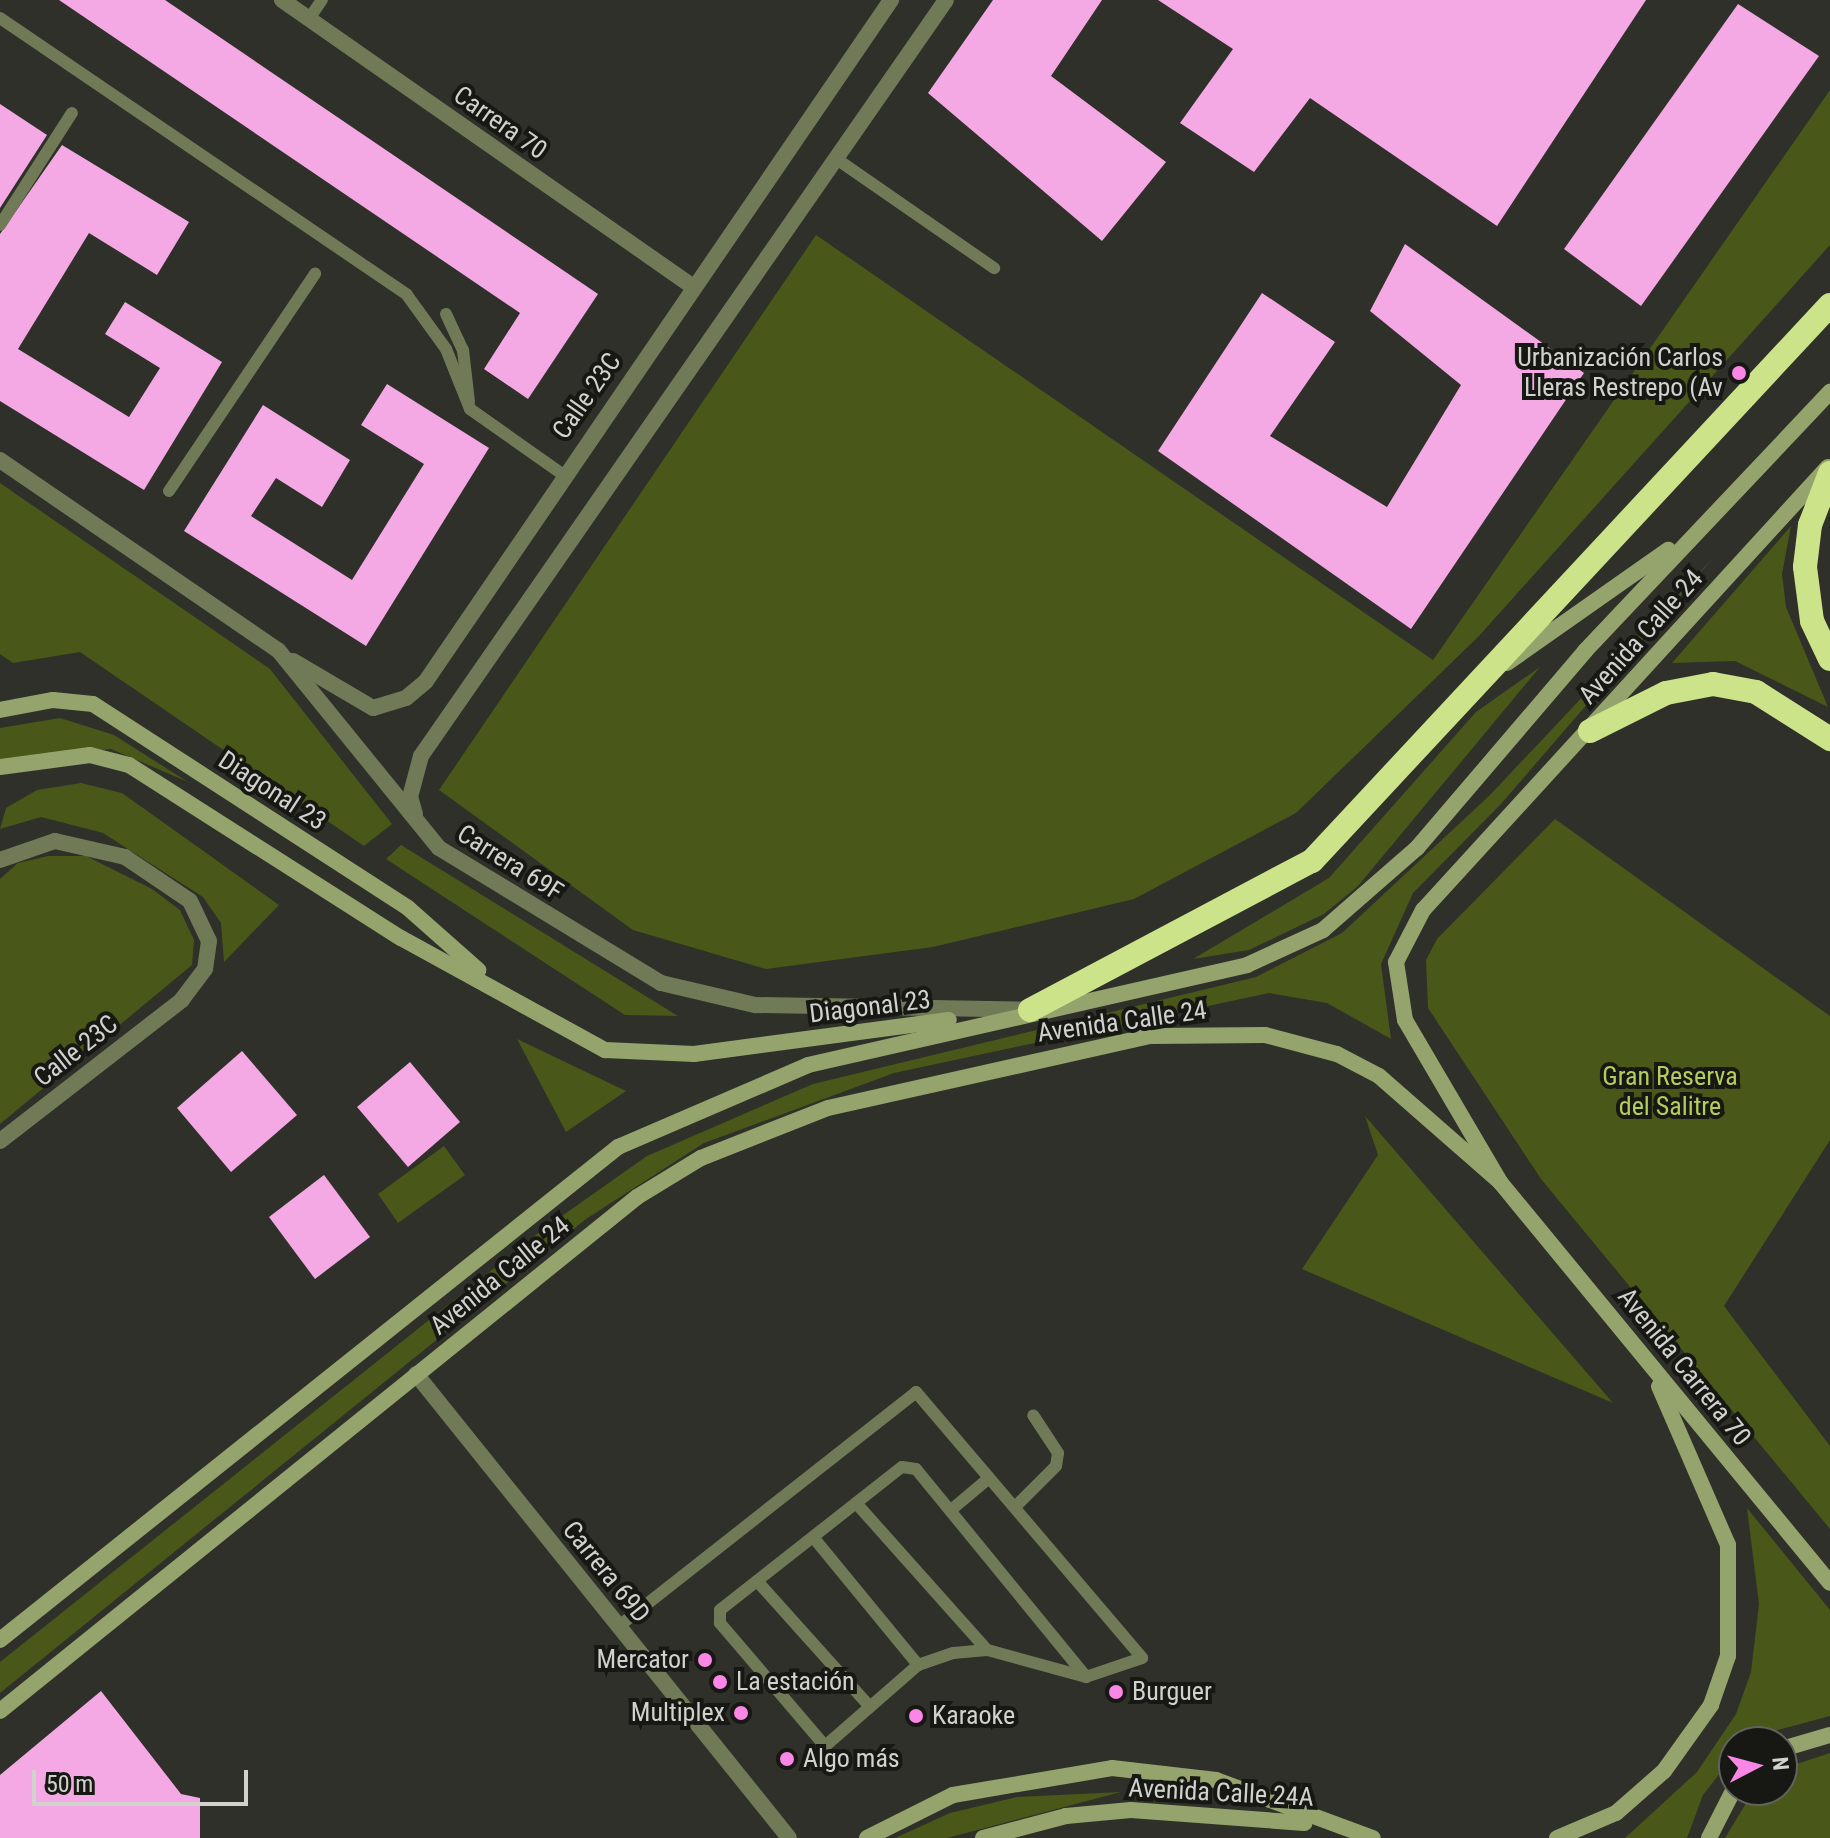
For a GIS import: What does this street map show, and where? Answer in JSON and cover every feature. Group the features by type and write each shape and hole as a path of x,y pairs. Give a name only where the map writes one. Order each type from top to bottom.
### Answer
{"highway":[{"path":"1030,1010 1312,861 1462,695 1830,305"},
{"path":"1830,473 1810,525 1805,567 1812,621 1830,659"},
{"path":"1590,731 1666,693 1713,684 1756,692 1830,739"}],"main road":[{"name":"Avenida Calle 24","path":"0,1640 618,1147 808,1065 1030,1010 1247,965 1323,930 1417,848 1696,530 1830,392"},
{"name":"Avenida Calle 24","path":"1500,1182 1405,1020 1396,962 1423,910 1590,731 1830,465"},
{"path":"1462,695 1696,530"},
{"name":"Diagonal 23","path":"0,710 53,700 93,704 408,908 494,984"},
{"name":"Diagonal 23","path":"0,767 90,755 129,765 401,938 494,984 605,1050 659,1056 1030,1010"},
{"name":"Avenida Calle 24","path":"0,1711 637,1197 701,1158 881,1093 1151,1036 1230,1031 1337,1054 1413,1102 1500,1182"},
{"name":"Avenida Carrera 70","path":"1500,1182 1827,1576"},
{"path":"1557,1838 1616,1813 1664,1771 1711,1705 1728,1656 1728,1545 1705,1477 1642,1354"},
{"path":"1798,1744 1830,1735"},
{"name":"Avenida Calle 24A","path":"867,1838 953,1795 1112,1768 1216,1780 1325,1824"},
{"path":"1709,1838 1725,1806"},
{"name":"Avenida Calle 24A","path":"983,1838 1066,1816 1131,1810 1325,1824"},
{"path":"1325,1824 1349,1838"},
{"path":"1325,1824 1373,1838"}],"street":[{"name":"Carrera 70","path":"282,0 692,286"},
{"name":"Calle 23C","path":"278,650 360,705 406,698 426,681 562,474 891,0"},
{"path":"416,820 410,797 421,756 838,160 946,0"},
{"name":"Carrera 69F","path":"0,460 278,650 439,848 661,983 702,997 755,1005 1030,1010"},
{"name":"Calle 23C","path":"0,860 55,841 125,857 174,887 203,917 209,955 182,1000 0,1141"},
{"name":"Carrera 69D","path":"416,1374 789,1838"}],"lane":[{"path":"309,19 322,0"},
{"path":"0,18 411,298 446,349 470,409 562,474"},
{"path":"0,225 72,113"},
{"path":"838,160 994,268"},
{"path":"169,491 315,274"},
{"path":"446,314 463,350 470,409"},
{"path":"619,1626 916,1392 1142,1658 1086,1677 987,1650 918,1665 825,1746 720,1623 720,1610 856,1503 902,1467 916,1469 1086,1677"},
{"path":"1015,1507 1056,1466 1058,1453 1033,1415"},
{"path":"951,1510 989,1478"},
{"path":"856,1503 987,1650"},
{"path":"813,1537 918,1665"},
{"path":"757,1581 870,1707"}],"green space":[{"path":"1830,90 1830,245 1478,637 1296,813 1134,899 933,947 766,969 633,930 439,790 816,235 1433,660"},
{"path":"0,483 270,669 392,824 364,846 80,652 13,663 0,654"},
{"path":"1791,526 1782,574 1786,607 1828,707 1735,661 1672,663"},
{"path":"1714,557 1501,804 1413,893 1381,964 1391,1039 1327,1003 1269,993 894,1073 704,1143 586,1219 0,1693 0,1662 542,1230 647,1156 813,1084 1256,977 1342,933 1490,795"},
{"path":"1540,667 1358,886 1324,914 1249,950 1193,959 1329,878 1476,712"},
{"path":"60,718 114,735 188,782 111,749 0,760 0,728"},
{"path":"81,783 122,793 279,905 224,962 221,923 203,897 103,833 41,817 0,829 6,808 37,790"},
{"name":"Gran Reserva del Salitre","path":"1555,819 1830,1016 1830,1140 1724,1306 1830,1446 1830,1529 1541,1179 1428,1008 1426,960 1437,939"},
{"path":"401,845 678,1016 625,1015 386,859"},
{"path":"48,856 86,856 152,889 180,910 194,940 192,965 0,1124 0,879 18,863"},
{"path":"517,1039 626,1091 566,1132"},
{"path":"1365,1116 1613,1403 1302,1269 1378,1155"},
{"path":"444,1146 465,1175 398,1223 378,1194"},
{"path":"1747,1508 1830,1610 1830,1716 1793,1726 1728,1726 1736,1714 1751,1672 1759,1604"},
{"path":"1718,1741 1718,1776 1703,1795 1687,1838 1625,1838 1697,1772"},
{"path":"1830,1753 1830,1838 1725,1838 1744,1806 1798,1806 1798,1764"},
{"path":"1121,1792 947,1838 895,1838 950,1813 1017,1797"}],"building":[{"path":"59,0 165,0 598,294 528,399 484,369 520,313"},
{"path":"993,0 1102,0 1051,76 1166,162 1102,241 928,93"},
{"path":"1158,0 1646,0 1497,226 1310,98 1254,172 1180,123 1233,49"},
{"path":"1738,4 1819,56 1641,306 1564,249"},
{"path":"0,104 47,135 0,208"},
{"path":"62,145 189,222 157,275 89,233 18,349 129,417 160,368 105,334 125,302 222,362 144,490 0,401 0,234"},
{"path":"1405,244 1584,373 1411,629 1158,451 1262,293 1335,342 1270,436 1387,507 1461,385 1370,311"},
{"path":"387,384 489,448 366,646 184,531 263,405 350,460 322,507 276,478 251,516 352,580 424,464 361,425"},
{"path":"242,1051 297,1115 231,1172 177,1108"},
{"path":"410,1062 460,1122 408,1167 357,1107"},
{"path":"324,1175 370,1237 315,1279 269,1217"},
{"path":"101,1691 181,1794 200,1798 200,1838 0,1838 0,1775"}],"place":[{"name":"Urbanización Carlos Lleras Restrepo (Av","path":"1739,373"},
{"name":"Mercator","path":"705,1660"},
{"name":"La estación","path":"720,1682"},
{"name":"Burguer","path":"1116,1692"},
{"name":"Multiplex","path":"741,1713"},
{"name":"Karaoke","path":"916,1716"},
{"name":"Algo más","path":"787,1759"}]}
